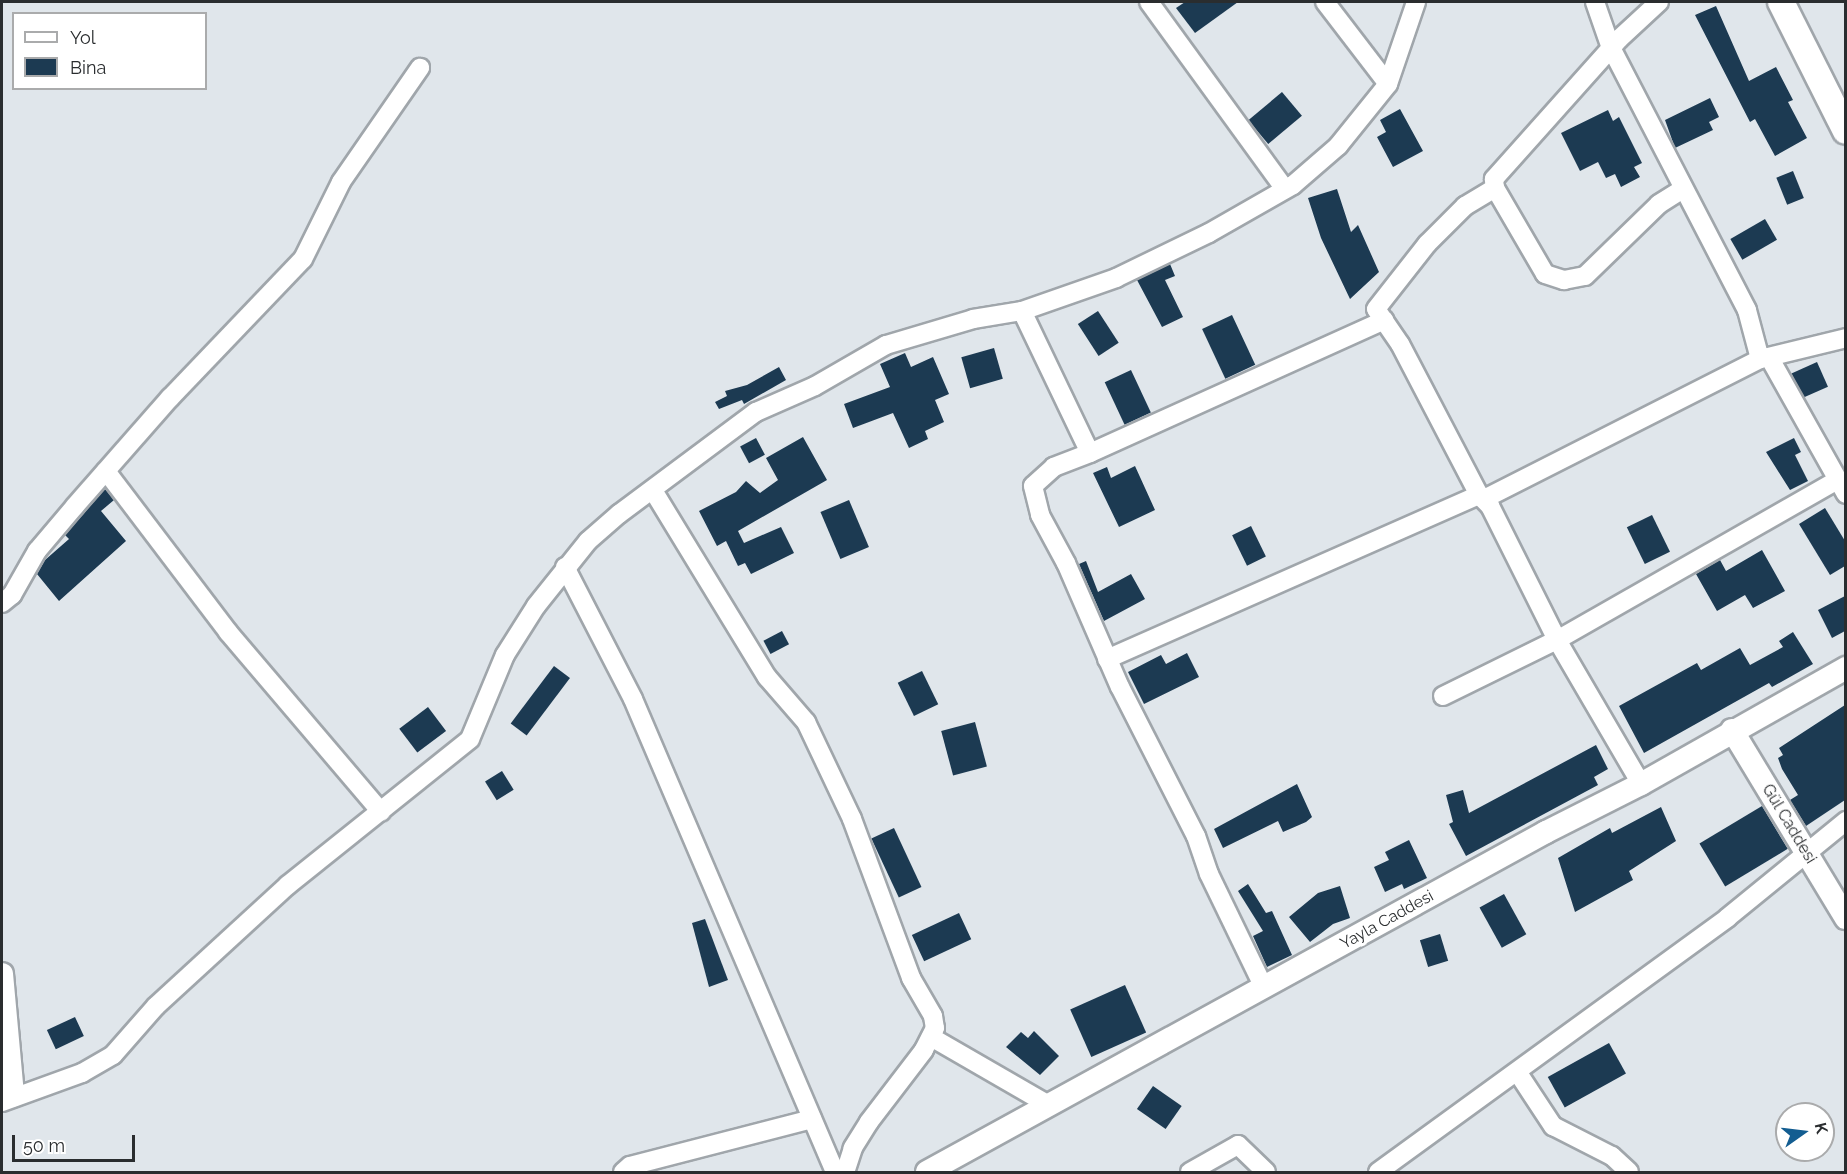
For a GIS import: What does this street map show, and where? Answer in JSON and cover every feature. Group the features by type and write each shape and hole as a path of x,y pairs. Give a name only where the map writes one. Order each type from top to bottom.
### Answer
{"main road":[{"path":"1781,2 1845,131"}],"street":[{"path":"1149,2 1286,189"},
{"path":"1325,2 1388,84"},
{"path":"2,974 7,1099 82,1073 113,1055 156,1006 288,885 470,739 505,655 565,567 619,514 654,492 756,412 815,386 886,345 973,319 1022,310 1116,278 1286,189 1338,146 1388,84 1416,2"},
{"path":"1443,696 1557,640 1841,487 1765,358 1747,310 1682,190 1611,48 1595,2"},
{"path":"1659,2 1611,48 1496,174 1495,188 1545,274 1564,280 1585,276 1659,204 1682,190"},
{"path":"2,603 12,595 37,551 106,471 303,259 341,182 420,68"},
{"path":"1495,188 1465,206 1427,244 1376,309 1482,497 1557,640 1641,784"},
{"path":"1022,310 1090,453"},
{"path":"1264,988 1209,874 1196,836 1107,659 1066,563 1040,515 1033,486 1054,467 1090,453 1384,320"},
{"path":"1107,659 1482,497 1765,358 1845,338"},
{"path":"106,471 228,632 381,812"},
{"path":"654,492 767,677 806,722 852,819 911,978 933,1016 935,1028 931,1036 858,1139 845,1173"},
{"path":"565,567 633,699 835,1173"},
{"name":"Yayla Caddesi","path":"927,1173 1546,832 1641,784 1731,730 1845,668"},
{"name":"Gül Caddesi","path":"1731,730 1845,918"},
{"path":"1377,1173 1518,1073 1808,855 1845,821"},
{"path":"931,1036 1049,1105"},
{"path":"1518,1073 1553,1126 1612,1156 1629,1173"},
{"path":"623,1173 630,1166 812,1119"},
{"path":"1190,1173 1238,1145 1266,1173"}],"building":[{"path":"1185,2 1238,2 1195,33 1176,8"},
{"path":"1716,6 1749,81 1776,67 1793,100 1788,102 1807,138 1775,156 1755,119 1750,122 1695,15"},
{"path":"1282,92 1302,116 1268,144 1248,120"},
{"path":"1710,98 1719,117 1709,122 1713,130 1675,148 1665,120"},
{"path":"1400,109 1423,151 1393,167 1377,137 1386,132 1380,120"},
{"path":"1608,110 1613,121 1619,117 1642,163 1634,167 1640,177 1621,187 1615,174 1606,178 1598,162 1580,171 1561,133"},
{"path":"1793,171 1804,198 1787,205 1776,178"},
{"path":"1337,189 1351,232 1358,225 1379,272 1350,299 1321,238 1308,198"},
{"path":"1765,219 1777,240 1742,260 1730,239"},
{"path":"1170,264 1175,276 1165,280 1183,317 1162,327 1137,280"},
{"path":"1098,311 1119,343 1099,356 1078,324"},
{"path":"1232,315 1255,365 1225,379 1202,329"},
{"path":"994,348 1003,379 970,388 961,357"},
{"path":"905,353 911,367 933,357 949,394 935,400 944,422 925,431 928,439 909,448 893,413 853,428 844,404 890,387 880,364"},
{"path":"1817,362 1828,387 1802,398 1791,373"},
{"path":"779,367 786,380 744,404 742,400 719,409 715,402 727,396 725,391 747,385"},
{"path":"1131,370 1151,413 1125,425 1105,382"},
{"path":"803,437 827,480 738,531 744,543 781,527 794,553 751,574 745,563 738,566 726,541 717,546 699,511 736,492 746,481 760,493 778,480 766,458"},
{"path":"756,438 765,455 749,463 740,446"},
{"path":"1794,438 1801,452 1795,455 1808,481 1790,490 1766,452"},
{"path":"1135,466 1155,510 1119,527 1093,473 1107,467 1111,478"},
{"path":"105,489 114,500 101,511 126,541 59,601 37,574 45,560 69,539 65,535"},
{"path":"849,500 869,547 840,559 820,512"},
{"path":"1825,508 1845,541 1845,566 1830,575 1799,524"},
{"path":"1652,515 1670,552 1645,564 1627,527"},
{"path":"1251,526 1266,557 1247,566 1232,535"},
{"path":"1762,550 1785,591 1753,608 1745,595 1717,611 1696,574 1720,560 1726,571"},
{"path":"1086,561 1098,592 1131,574 1145,599 1104,621 1079,564"},
{"path":"1845,596 1845,631 1832,638 1818,610"},
{"path":"782,631 789,644 771,654 763,641"},
{"path":"1793,632 1813,664 1772,687 1769,683 1644,753 1619,706 1697,663 1701,670 1740,648 1750,665 1783,647 1779,641"},
{"path":"1187,653 1199,677 1144,704 1128,672 1161,655 1166,664"},
{"path":"554,666 570,678 527,736 511,724"},
{"path":"922,671 938,704 914,716 898,683"},
{"path":"1845,705 1845,800 1806,826 1790,800 1798,795 1782,769 1778,758 1783,755 1779,748"},
{"path":"428,707 446,731 417,753 399,729"},
{"path":"975,722 987,766 953,775 941,731"},
{"path":"1596,745 1608,769 1594,777 1598,785 1466,856 1449,824 1453,822 1446,795 1463,790 1469,813"},
{"path":"502,771 514,790 497,800 485,782"},
{"path":"1297,784 1312,817 1283,832 1278,821 1223,848 1214,829"},
{"path":"1762,806 1788,849 1725,886 1699,844"},
{"path":"1661,807 1676,841 1629,871 1633,880 1575,912 1558,858 1610,828 1612,833"},
{"path":"894,828 921,887 899,897 871,839"},
{"path":"1409,840 1427,878 1404,889 1402,884 1385,892 1374,867 1389,860 1385,852"},
{"path":"1248,884 1266,913 1272,911 1292,955 1267,967 1253,936 1263,931 1238,891"},
{"path":"1340,886 1350,918 1333,924 1310,942 1289,917 1318,893"},
{"path":"1504,894 1526,934 1502,948 1480,908"},
{"path":"959,913 971,939 924,961 912,935"},
{"path":"705,919 728,980 709,987 692,923"},
{"path":"1440,934 1448,961 1428,967 1420,940"},
{"path":"1125,985 1146,1033 1091,1057 1070,1009"},
{"path":"75,1017 84,1036 56,1049 47,1030"},
{"path":"1034,1031 1059,1056 1040,1075 1006,1047 1021,1032 1028,1038"},
{"path":"1609,1043 1626,1074 1565,1108 1548,1077"},
{"path":"1153,1086 1182,1106 1166,1129 1137,1109"}]}
